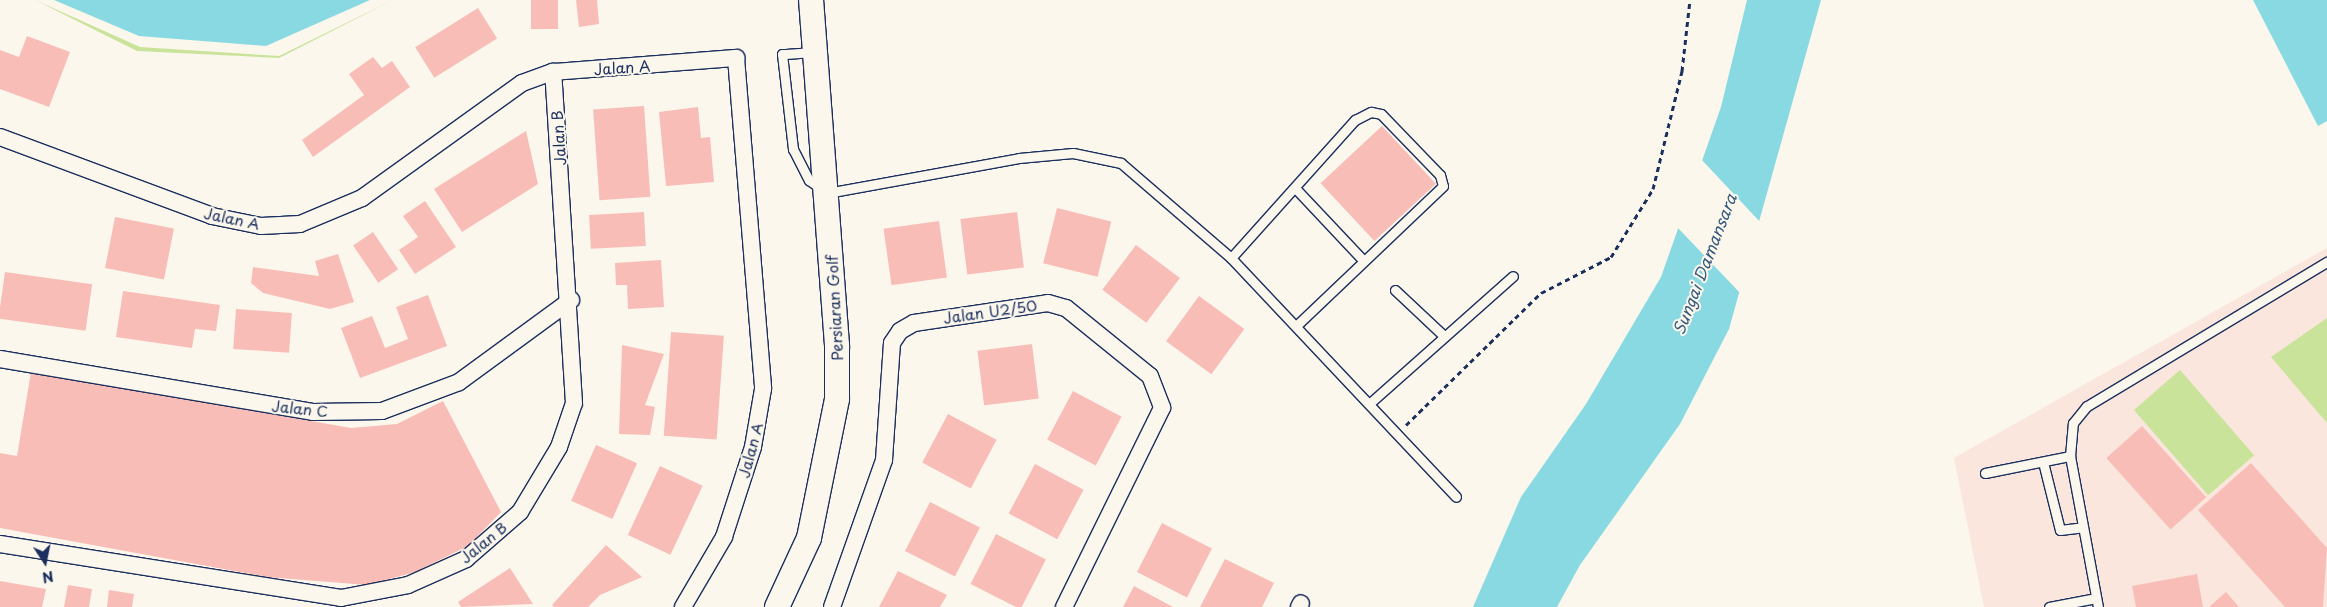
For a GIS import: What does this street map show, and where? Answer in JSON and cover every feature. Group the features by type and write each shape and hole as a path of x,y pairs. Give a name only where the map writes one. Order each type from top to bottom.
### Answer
{"street":[{"name":"Persiaran Golf","path":"777,607 809,538 838,399 826,193 811,0"},
{"name":"Jalan A","path":"0,137 212,216 261,226 300,224 362,198 522,83 553,72 736,58 763,389 753,447 724,537 683,607"},
{"name":"Jalan B","path":"0,544 341,598 408,585 466,559 520,512 558,447 574,403 571,300 553,72"},
{"name":"Jalan C","path":"0,359 313,412 382,411 459,382 571,300"},
{"name":"Jalan U2/50","path":"832,607 884,460 892,343 900,331 914,323 1048,303 1066,308 1150,376 1162,408 1064,607"}],"lane":[{"path":"815,52 782,54 793,149 804,174 826,193 1019,158 1096,155 1121,163 1231,258 1398,432 1456,497"},
{"path":"1231,258 1296,189 1355,120 1372,112 1381,114 1440,175 1443,186 1362,259 1297,325"},
{"path":"1296,189 1362,259"},
{"path":"2049,607 2097,602 2070,456 2073,423 2087,406 2327,262"},
{"path":"1370,403 1513,276"},
{"path":"1395,290 1444,336"},
{"path":"1985,473 2070,456"},
{"path":"2043,462 2060,530 2083,527"}],"path":[{"path":"1398,432 1541,294 1611,257 1653,189 1682,71 1690,0"}],"shaded area":[{"path":"2327,248 2327,607 1984,607 1954,458"}],"green space":[{"path":"35,0 140,47 279,56 393,0 279,58 137,51"},
{"path":"2327,318 2327,423 2271,357"},
{"path":"2180,370 2254,455 2208,495 2134,410"}],"water":[{"path":"54,0 370,0 266,46 139,36"},
{"name":"Sungai Damansara","path":"1747,0 1821,0 1729,329 1680,424 1580,565 1557,607 1473,607 1521,497 1586,404 1661,277 1721,107"},
{"path":"2253,0 2327,0 2327,121 2318,126"}],"pier":[{"path":"1701,159 1762,224 1742,295 1677,227"}],"building":[{"path":"531,0 558,0 558,29 531,29"},
{"path":"576,0 597,0 599,24 579,27"},
{"path":"478,8 497,39 434,78 415,47"},
{"path":"27,36 70,52 49,107 0,89 0,50 19,57"},
{"path":"373,57 382,68 392,61 410,87 313,157 302,140 364,95 349,74"},
{"path":"644,106 650,197 599,200 593,110"},
{"path":"698,107 701,138 710,137 714,182 666,186 659,112"},
{"path":"1382,126 1436,184 1374,241 1321,183"},
{"path":"526,131 538,184 462,232 434,189"},
{"path":"425,201 456,247 415,274 399,250 418,237 403,216"},
{"path":"1057,208 1111,222 1098,277 1043,263"},
{"path":"644,212 646,246 591,249 589,215"},
{"path":"1017,212 1024,268 967,275 960,219"},
{"path":"115,217 174,228 164,279 105,268"},
{"path":"939,221 947,277 891,285 884,229"},
{"path":"373,232 398,269 378,283 353,245"},
{"path":"1136,245 1180,278 1146,323 1102,290"},
{"path":"338,254 354,302 330,309 263,293 251,283 253,267 319,276 315,261"},
{"path":"661,260 664,307 628,309 627,285 616,285 615,263"},
{"path":"5,272 92,284 86,331 0,319"},
{"path":"123,291 220,305 216,331 195,329 192,348 116,337"},
{"path":"428,295 447,346 360,378 341,328 372,316 385,348 408,339 396,307"},
{"path":"1199,296 1244,329 1211,374 1166,341"},
{"path":"236,309 292,313 289,353 233,349"},
{"path":"671,332 724,336 717,439 664,436"},
{"path":"1032,344 1039,399 984,405 977,351"},
{"path":"622,345 664,354 645,405 655,407 650,435 619,434"},
{"path":"31,372 351,428 397,424 443,401 501,512 468,546 415,572 367,585 267,577 0,528 0,453 17,456"},
{"path":"1073,391 1122,417 1096,465 1047,440"},
{"path":"948,414 997,440 971,488 922,463"},
{"path":"2142,426 2206,497 2171,529 2106,458"},
{"path":"596,445 637,463 612,519 571,501"},
{"path":"2251,463 2327,548 2323,607 2285,607 2198,510"},
{"path":"1035,464 1084,490 1057,539 1009,513"},
{"path":"660,466 703,486 670,555 628,535"},
{"path":"930,502 980,527 955,576 905,551"},
{"path":"1162,523 1212,548 1187,597 1137,572"},
{"path":"996,534 1046,559 1022,607 1016,607 971,584"},
{"path":"606,545 642,577 600,595 588,607 554,607 552,605"},
{"path":"1225,559 1274,583 1262,607 1200,607"},
{"path":"510,568 533,604 461,607 458,602"},
{"path":"898,571 947,595 940,607 879,607"},
{"path":"2197,574 2203,607 2136,607 2132,586"},
{"path":"0,581 46,589 42,607 0,607"},
{"path":"68,585 92,589 89,607 64,607"},
{"path":"1134,586 1173,607 1123,607"},
{"path":"109,590 134,594 132,607 107,607"},
{"path":"2226,592 2239,607 2209,607"}]}
